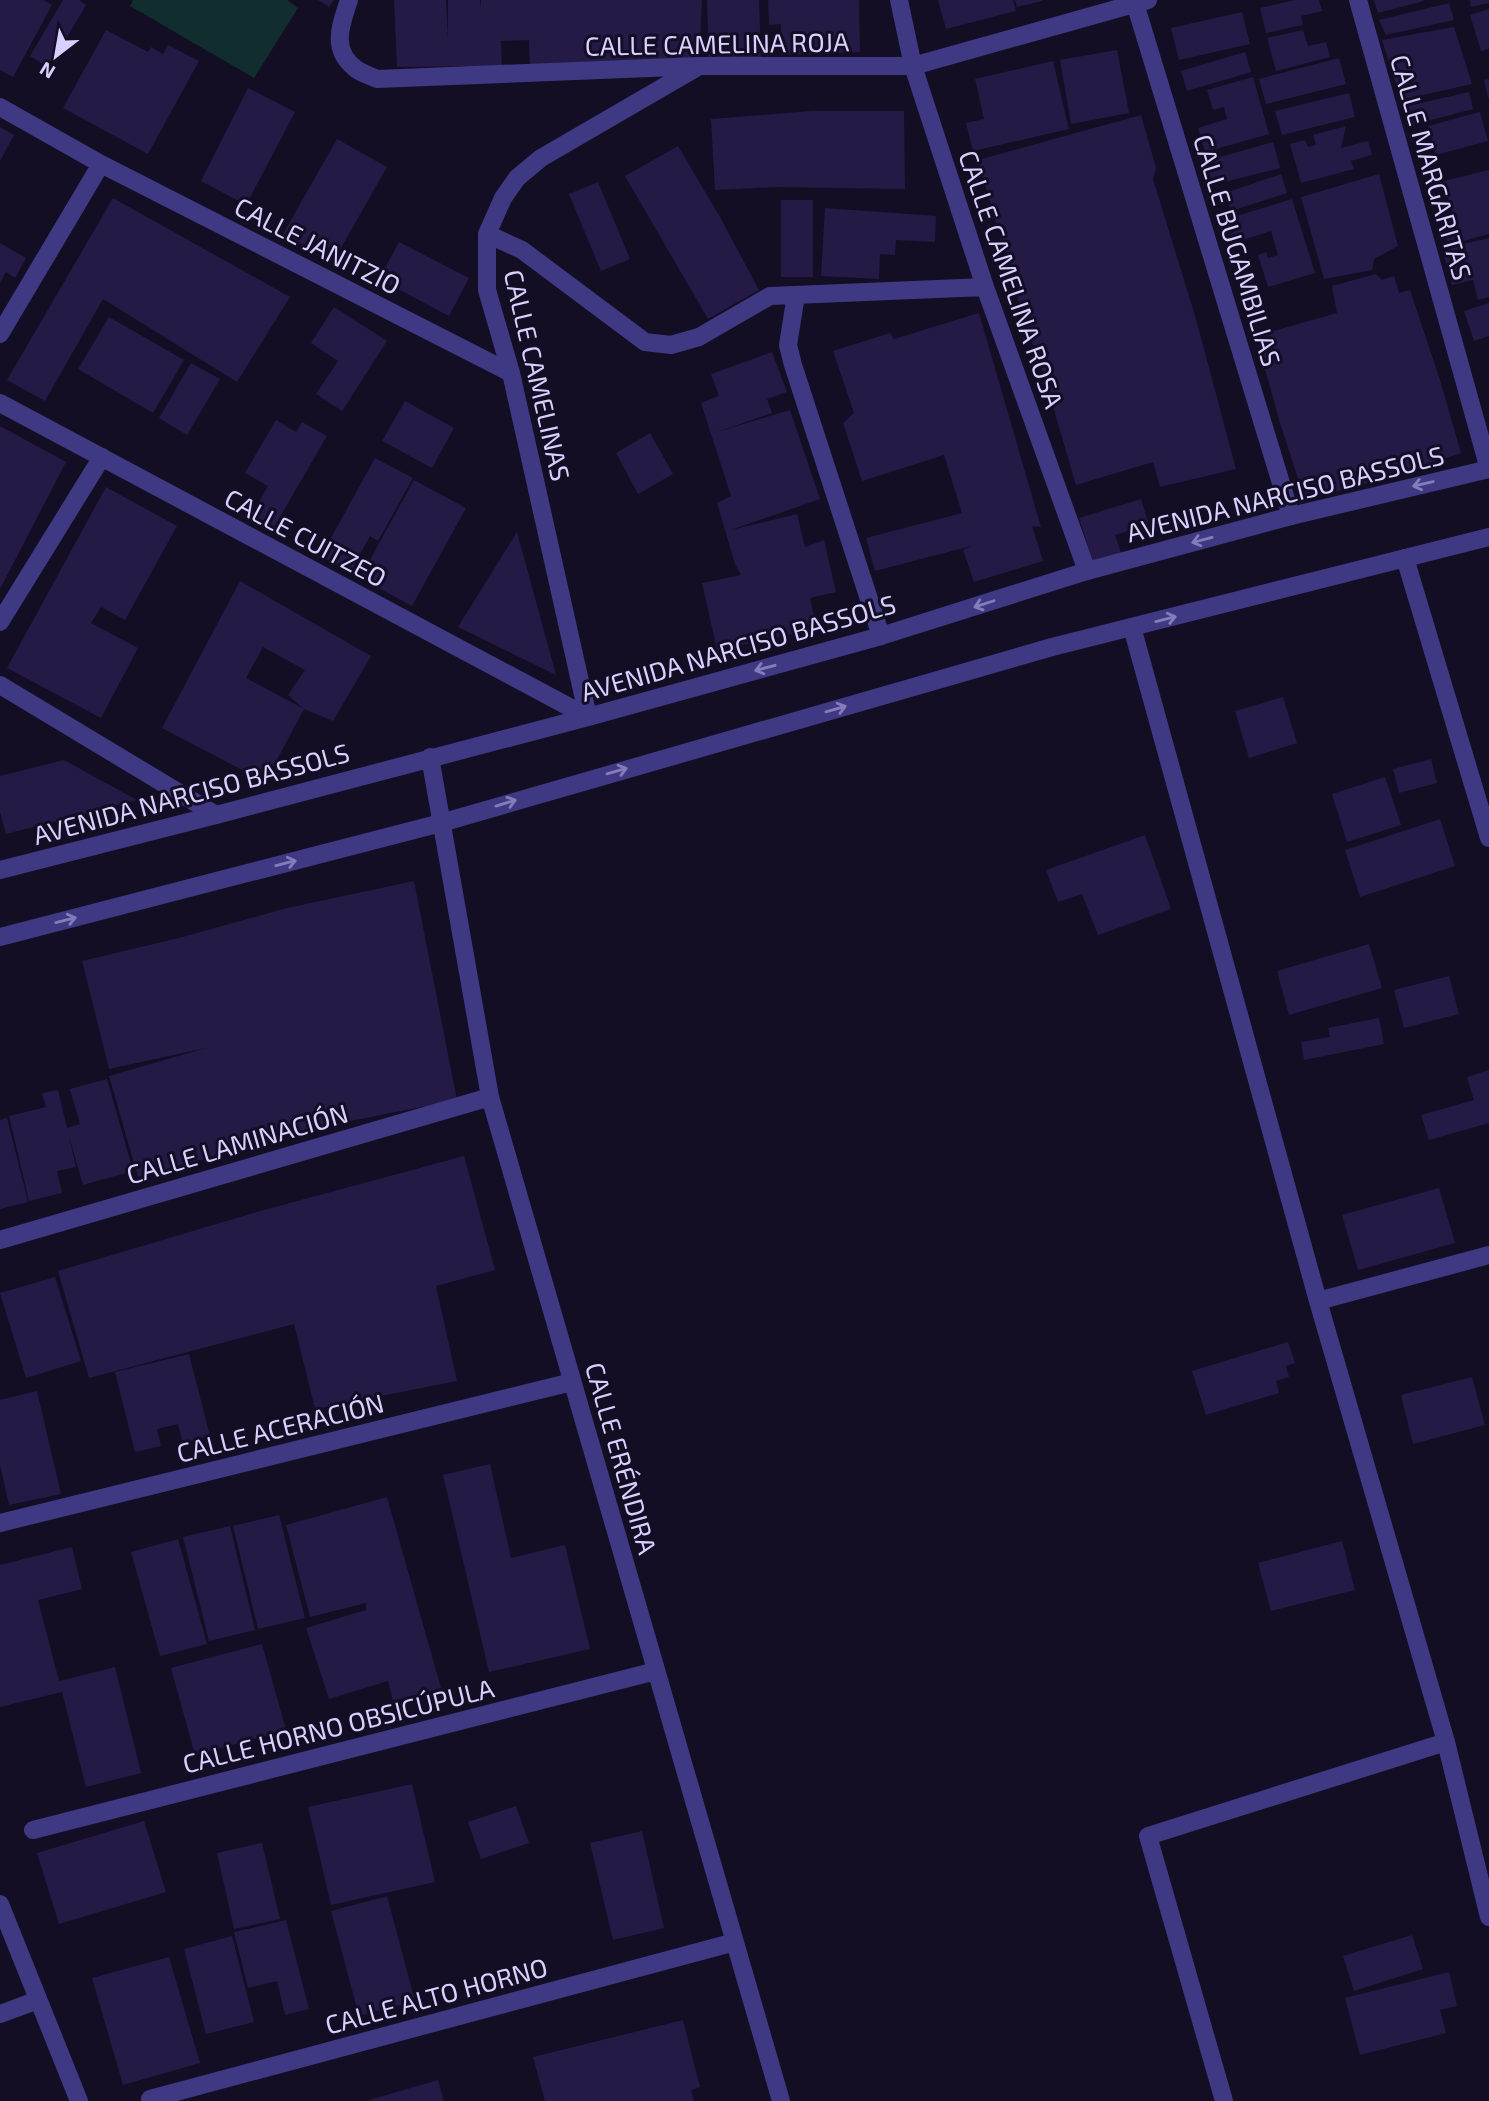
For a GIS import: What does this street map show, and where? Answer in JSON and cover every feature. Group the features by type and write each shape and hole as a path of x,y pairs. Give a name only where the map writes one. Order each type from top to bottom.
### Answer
{"street":[{"name":"CALLE CAMELINA ROJA","path":"349,0 339,30 340,48 355,69 377,79 699,66 913,66 1139,1"},
{"name":"CALLE CAMELINA ROSA","path":"899,0 913,66 985,287 1087,571"},
{"name":"CALLE MARGARITAS","path":"1358,0 1489,469"},
{"name":"CALLE BUGAMBILIAS","path":"1139,1 1292,516"},
{"name":"CALLE CAMELINAS","path":"588,717 511,373 487,290 487,234 503,198 517,178 541,158 699,66"},
{"name":"CALLE JANITZIO","path":"0,107 101,164 511,373"},
{"path":"0,334 101,164"},
{"path":"487,234 522,250 645,342 671,345 699,337 769,296 985,287"},
{"path":"796,295 788,345 881,636"},
{"name":"CALLE CUITZEO","path":"0,403 588,717"},
{"path":"0,622 102,457"},
{"name":"AVENIDA NARCISO BASSOLS","path":"0,870 216,816 588,717 881,636 1087,571 1292,516 1489,469"},
{"path":"0,937 441,823 1052,647 1489,537"},
{"path":"1405,558 1489,838"},
{"path":"1132,627 1318,1301 1446,1742 1489,1917"},
{"path":"0,685 216,816"},
{"name":"CALLE ERÉNDIRA","path":"430,757 489,1097 781,2101"},
{"name":"CALLE LAMINACIÓN","path":"0,1240 489,1097"},
{"path":"1318,1301 1489,1255"},
{"name":"CALLE ACERACIÓN","path":"0,1523 572,1382"},
{"name":"CALLE HORNO OBSICÚPULA","path":"33,1830 656,1671"},
{"path":"1224,2101 1148,1836 1446,1742"},
{"path":"0,1904 79,2101"},
{"name":"CALLE ALTO HORNO","path":"150,2099 735,1942"},
{"path":"0,2014 38,2000"}],"green space":[{"path":"133,0 287,0 298,8 254,78 130,6"}],"building":[{"path":"0,0 43,0 52,5 13,77 0,70"},
{"path":"63,0 79,0 86,5 49,68 30,56"},
{"path":"318,0 334,0 329,7"},
{"path":"394,0 446,0 448,40 448,0 480,0 480,10 481,0 702,0 699,65 530,66 529,40 501,41 502,68 397,67"},
{"path":"707,0 759,0 761,58 709,60"},
{"path":"768,0 859,0 860,52 781,55 781,24 769,25"},
{"path":"938,0 1013,0 1016,11 946,29"},
{"path":"1015,0 1042,0 1042,1 1017,7"},
{"path":"1295,0 1319,0 1322,11 1301,16 1303,25 1266,33 1260,8"},
{"path":"1374,0 1423,0 1424,1 1378,13"},
{"path":"1470,0 1489,0 1489,3 1471,7"},
{"path":"1449,3 1454,20 1386,35 1379,20"},
{"path":"1489,9 1489,49 1481,51 1470,15"},
{"path":"1242,12 1250,44 1179,60 1171,28"},
{"path":"1454,27 1472,84 1401,100 1382,40"},
{"path":"106,30 148,52 151,47 163,54 168,45 199,61 148,154 63,108"},
{"path":"1303,30 1308,46 1326,42 1330,57 1276,71 1267,38"},
{"path":"1117,50 1129,113 1071,124 1060,60"},
{"path":"1245,52 1251,72 1187,91 1181,71"},
{"path":"1339,58 1346,84 1266,104 1259,79"},
{"path":"1053,61 1069,129 973,151 966,123 984,119 975,79"},
{"path":"1253,77 1269,134 1205,152 1198,128 1227,119 1224,107 1213,110 1207,90"},
{"path":"1489,79 1489,98 1488,98 1484,80"},
{"path":"248,88 295,112 246,205 201,181"},
{"path":"1469,92 1473,109 1412,125 1408,106"},
{"path":"1349,93 1355,117 1282,135 1275,111"},
{"path":"811,111 904,111 905,189 775,187 715,190 711,119"},
{"path":"1480,112 1488,141 1436,155 1428,126"},
{"path":"1141,115 1156,168 1153,179 1196,319 1236,469 1160,487 1153,462 1076,485 1041,366 1027,330 978,160"},
{"path":"1346,126 1341,148 1368,141 1372,155 1351,161 1354,169 1301,183 1290,144 1305,140 1308,147 1316,145 1313,135"},
{"path":"0,127 14,135 0,161"},
{"path":"337,139 387,167 333,262 283,234"},
{"path":"1273,142 1280,168 1213,185 1206,161"},
{"path":"678,146 759,290 708,319 625,176"},
{"path":"1489,170 1489,234 1448,245 1442,219 1453,216 1444,181"},
{"path":"1281,174 1287,193 1231,211 1225,193"},
{"path":"1379,174 1398,246 1374,259 1372,270 1324,279 1301,197"},
{"path":"598,182 630,259 601,271 569,194"},
{"path":"113,198 290,297 237,382 103,299 45,401 7,380"},
{"path":"1292,199 1315,273 1268,287 1258,255 1266,252 1268,258 1278,255 1271,231 1233,243 1230,234 1234,232 1230,218"},
{"path":"781,200 813,200 813,277 781,277"},
{"path":"825,208 936,216 935,242 896,240 895,255 880,254 879,279 821,276"},
{"path":"1489,238 1489,297 1478,300 1473,280 1452,285 1442,249"},
{"path":"399,242 469,278 449,316 379,279"},
{"path":"0,243 26,258 15,278 6,272 0,283"},
{"path":"1376,274 1382,280 1394,276 1399,293 1410,290 1461,453 1389,477 1305,500 1256,336 1337,313 1332,286"},
{"path":"1489,303 1489,336 1474,341 1464,311"},
{"path":"334,307 387,341 342,411 316,394 338,361 311,343"},
{"path":"979,313 1041,527 1032,526 1043,561 974,582 963,550 971,546 875,571 866,538 962,513 944,455 862,481 843,423 854,413 833,351 890,333 894,339"},
{"path":"109,317 184,360 153,413 78,369"},
{"path":"772,352 787,392 767,399 772,413 714,433 790,410 820,499 731,530 797,514 805,547 824,540 836,592 810,598 817,629 717,650 702,583 741,575 735,564 717,503 731,496 701,403 719,396 711,374"},
{"path":"191,363 220,379 187,435 159,418"},
{"path":"405,401 454,428 432,468 382,441"},
{"path":"276,420 296,432 302,422 327,436 274,527 252,514 268,486 245,473"},
{"path":"0,426 66,462 0,589"},
{"path":"650,433 673,474 638,494 616,453"},
{"path":"375,458 413,478 378,541 370,536 351,571 321,556"},
{"path":"414,480 466,508 412,606 360,578"},
{"path":"106,487 177,526 125,620 101,607 91,623 138,648 101,718 7,668"},
{"path":"1141,499 1149,525 1115,535 1121,553 1093,562 1079,518"},
{"path":"517,532 556,675 458,627"},
{"path":"240,581 371,656 333,721 304,709 265,782 162,728","holes":["263,647 305,670 288,695 304,709 246,678"]},
{"path":"1283,697 1297,743 1249,758 1235,711"},
{"path":"1431,759 1437,783 1399,793 1393,769"},
{"path":"64,760 137,800 6,834 0,812 0,776"},
{"path":"1385,777 1401,825 1347,842 1332,794"},
{"path":"1440,819 1455,866 1360,897 1345,850"},
{"path":"1145,835 1171,909 1098,935 1082,894 1058,902 1046,870"},
{"path":"414,881 457,1100 335,1124 138,1177 109,1076 206,1048 109,1069 82,961 287,908"},
{"path":"1369,944 1382,988 1289,1015 1277,971"},
{"path":"1449,976 1459,1014 1404,1028 1394,990"},
{"path":"1379,1018 1384,1044 1304,1060 1301,1042 1330,1037 1328,1028"},
{"path":"1489,1070 1489,1123 1429,1140 1421,1115 1474,1100 1467,1077"},
{"path":"107,1079 133,1171 83,1185 68,1133 76,1167 57,1171 62,1193 29,1201 9,1116 46,1107 42,1093 58,1090 67,1128 80,1124 70,1089"},
{"path":"7,1118 28,1202 0,1209 0,1120"},
{"path":"464,1156 495,1270 436,1286 457,1381 315,1409 294,1324 89,1378 58,1271 264,1210"},
{"path":"1439,1188 1455,1243 1358,1270 1342,1215"},
{"path":"55,1277 81,1361 26,1378 0,1293"},
{"path":"1288,1342 1295,1363 1286,1366 1289,1377 1276,1381 1279,1393 1206,1415 1192,1371"},
{"path":"189,1354 210,1436 183,1443 178,1424 157,1429 161,1446 135,1452 115,1372"},
{"path":"1472,1377 1485,1425 1413,1444 1401,1395"},
{"path":"37,1391 61,1494 9,1505 0,1465 0,1400"},
{"path":"490,1464 511,1558 565,1545 590,1649 489,1672 443,1475"},
{"path":"387,1497 441,1688 393,1701 388,1681 329,1699 306,1628 366,1610 366,1603 310,1617 286,1525"},
{"path":"279,1515 305,1618 258,1629 233,1526"},
{"path":"230,1526 255,1630 209,1641 183,1537"},
{"path":"178,1539 207,1644 160,1656 131,1552"},
{"path":"1342,1541 1355,1590 1271,1611 1258,1563"},
{"path":"72,1547 82,1589 38,1600 59,1681 115,1667 141,1773 86,1787 62,1692 0,1707 0,1565"},
{"path":"262,1644 286,1730 195,1755 171,1668"},
{"path":"412,1784 435,1882 331,1905 308,1807"},
{"path":"516,1806 529,1843 481,1859 468,1822"},
{"path":"144,1821 166,1892 59,1924 37,1853"},
{"path":"642,1831 664,1928 613,1940 590,1843"},
{"path":"262,1843 280,1919 234,1929 217,1853"},
{"path":"387,1896 415,2001 359,2016 331,1911"},
{"path":"286,1920 309,2009 285,2015 277,1981 248,1988 234,1932"},
{"path":"1412,1935 1423,1969 1354,1991 1343,1956"},
{"path":"232,1936 254,2022 206,2034 184,1949"},
{"path":"169,1957 200,2063 123,2085 92,1978"},
{"path":"1449,1972 1457,2006 1440,2010 1446,2033 1360,2055 1345,1998"},
{"path":"683,2020 700,2087 691,2090 694,2101 545,2101 533,2057"},
{"path":"438,2080 444,2101 369,2101 369,2100"}]}
